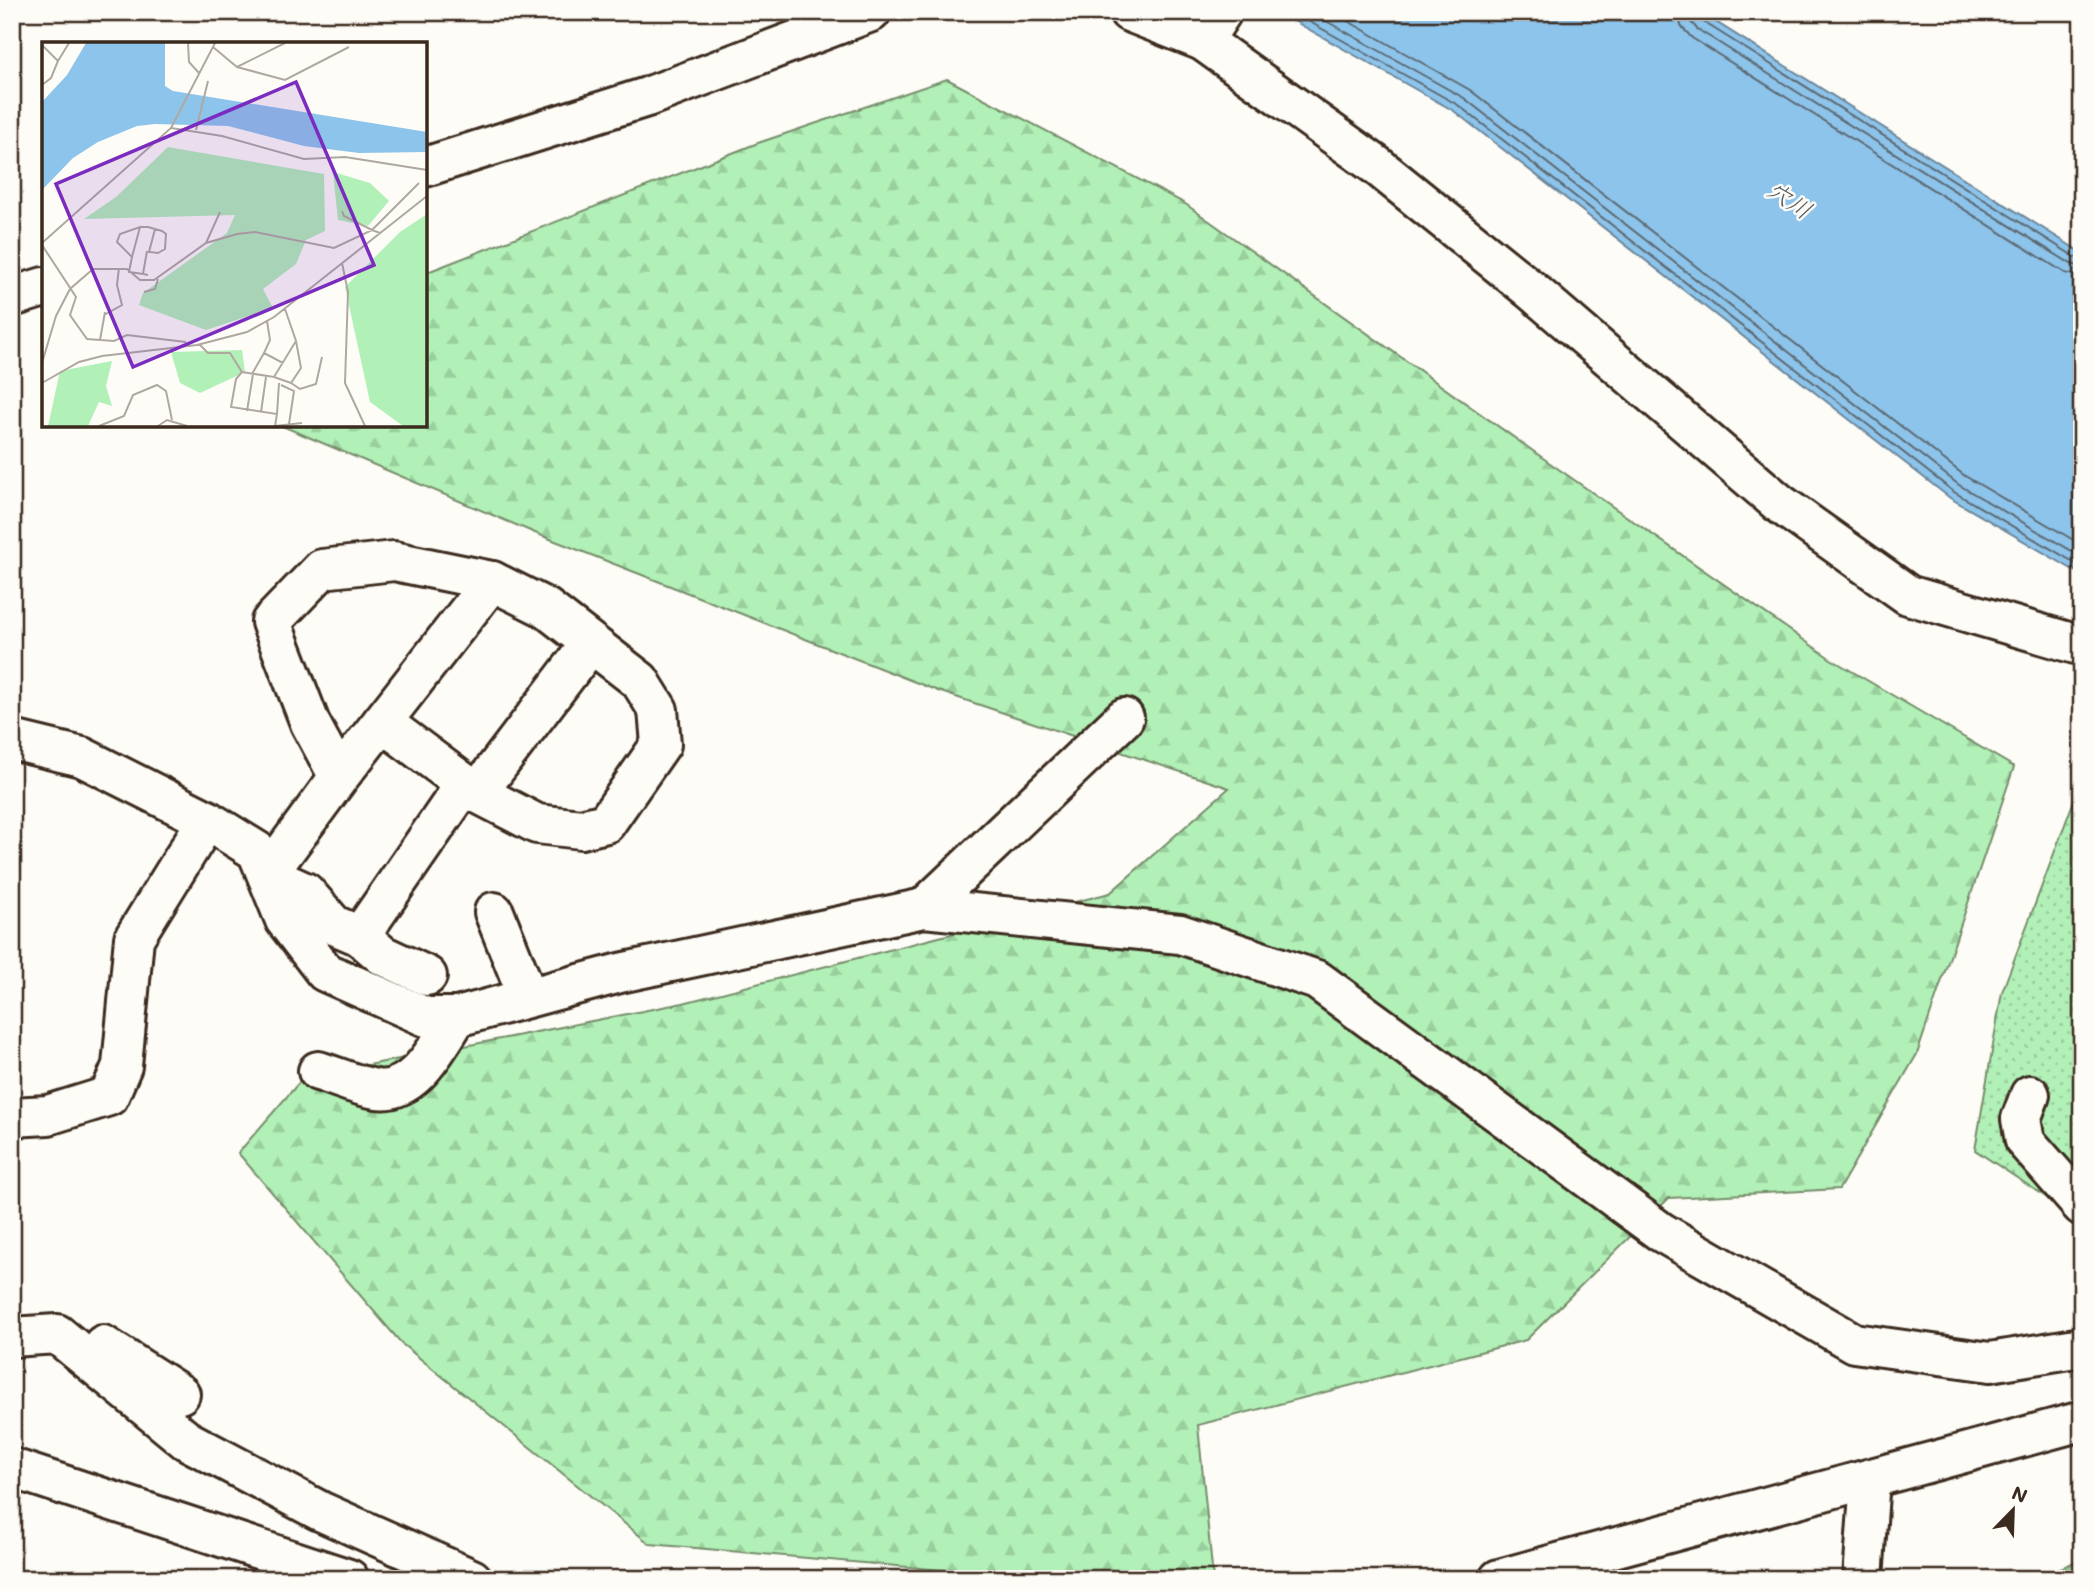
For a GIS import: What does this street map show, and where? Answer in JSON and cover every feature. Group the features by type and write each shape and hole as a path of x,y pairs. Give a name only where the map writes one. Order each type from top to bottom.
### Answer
{"street":[{"path":"427,166 648,97 871,12"},
{"path":"1129,12 1215,23 1376,165 1531,290 1779,503 1908,595 2082,646"},
{"path":"12,297 42,288"},
{"path":"339,777 310,723 271,622 322,569 394,561 492,581 546,608 640,681 658,710 662,744 606,823 581,829 537,824 471,789 382,722"},
{"path":"267,875 339,777 492,581"},
{"path":"360,936 471,789 591,643"},
{"path":"924,908 1124,718"},
{"path":"12,740 82,757 207,820 257,851 285,920 325,972 426,1017 457,1017 620,973 924,908 1180,934 1317,980 1661,1232 1854,1343 1990,1362 2082,1347"},
{"path":"12,1117 48,1115 109,1096 122,1066 134,938 207,820"},
{"path":"267,875 304,891 334,925 360,936 382,955 427,976"},
{"path":"494,912 528,998"},
{"path":"318,1070 378,1090 406,1083 428,1063 457,1017"},
{"path":"2030,1095 2021,1119 2025,1141 2082,1206"},
{"path":"12,1336 57,1335 101,1344 180,1394"},
{"path":"57,1335 187,1440 320,1511 472,1579"},
{"path":"1499,1579 2082,1421"},
{"path":"12,1468 349,1579"},
{"path":"1863,1579 1870,1479"}],"green space":[{"path":"947,79 1184,203 1831,659 2014,767 1917,1054 1839,1189 1669,1198 1526,1340 1198,1425 1213,1579 1044,1579 650,1544 402,1344 238,1153 303,1078 683,1003 1110,893 1229,788 938,691 535,533 285,427 427,427 427,272 758,143"},
{"path":"2082,779 2082,1221 1975,1150 2002,992"},
{"path":"2082,1559 2082,1579 2034,1579"}],"water":[{"name":"穴川","path":"1278,12 1700,12 2082,253 2082,575 1950,498 1454,111"}]}
